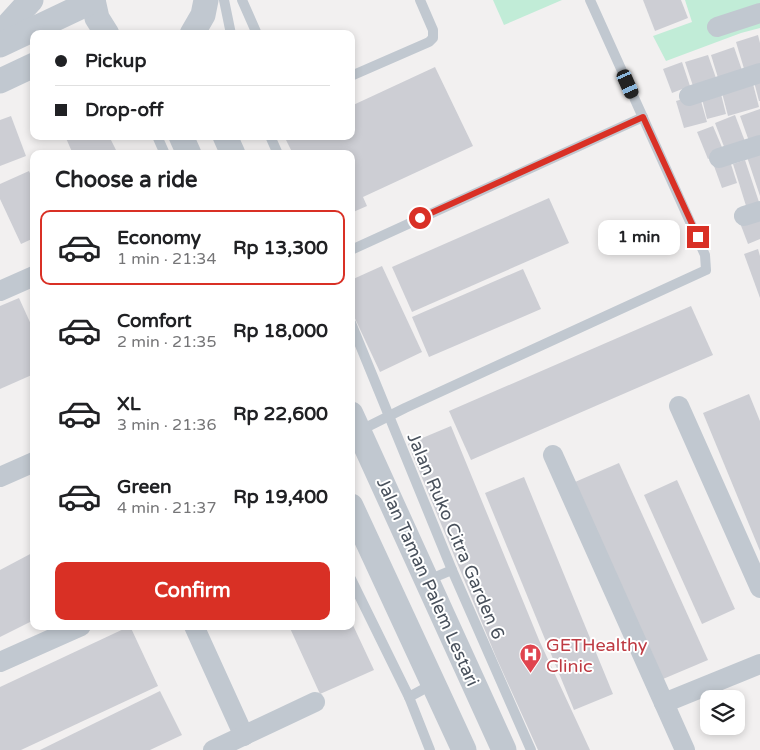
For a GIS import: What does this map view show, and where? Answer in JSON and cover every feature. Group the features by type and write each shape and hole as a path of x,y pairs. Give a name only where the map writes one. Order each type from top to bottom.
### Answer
{"street":[{"path":"0,34 31,0"},
{"path":"194,30 203,15 206,0"},
{"path":"32,30 93,1 97,18 104,30"},
{"path":"717,27 760,13"},
{"path":"0,45 30,31"},
{"path":"0,81 30,67"},
{"path":"689,96 760,73"},
{"path":"719,158 760,145"},
{"path":"0,291 30,278"},
{"path":"679,406 760,588"},
{"name":"Jalan Taman Palem Lestari","path":"355,423 504,750"},
{"path":"553,455 685,750"},
{"path":"0,477 30,464"},
{"name":"Jalan Taman Palem Lestari","path":"355,515 464,750"},
{"path":"0,662 72,630"},
{"path":"196,630 244,736"},
{"path":"664,703 760,664"},
{"path":"213,750 315,702"}],"lane":[{"path":"224,0 230,30"},
{"path":"242,0 255,30"},
{"path":"355,74 429,42 433,38 433,30 420,0"},
{"path":"355,423 389,416 706,270 706,254 590,0"},
{"path":"355,248 643,117"},
{"name":"Jalan Ruko Citra Garden 6","path":"355,333 452,570 531,750"},
{"path":"427,581 452,570"},
{"path":"355,587 409,696 430,750"},
{"path":"409,696 433,683"}],"green space":[{"path":"493,0 562,0 504,25"},
{"path":"685,0 760,0 760,28 741,33 666,61 653,36 692,22"}],"building":[{"path":"643,0 681,0 688,18 655,31"},
{"path":"758,35 760,67 745,72 736,42"},
{"path":"734,47 743,73 719,81 711,55"},
{"path":"708,55 717,81 694,89 685,62"},
{"path":"682,62 690,86 672,93 663,69"},
{"path":"435,67 473,146 363,197 367,206 355,211 355,150 291,150 286,140 355,140 355,104"},
{"path":"760,76 760,101 759,101 753,78"},
{"path":"752,80 759,107 728,116 721,89"},
{"path":"720,90 726,114 707,119 701,95"},
{"path":"699,94 707,122 684,128 676,101"},
{"path":"760,109 760,140 750,144 740,116"},
{"path":"735,115 746,144 726,152 715,123"},
{"path":"11,116 26,156 0,166 0,120"},
{"path":"713,126 724,152 708,159 697,132"},
{"path":"67,140 111,140 116,150 71,150"},
{"path":"760,149 760,196 746,154"},
{"path":"745,160 760,205 747,209 733,164"},
{"path":"730,161 737,183 722,188 714,166"},
{"path":"29,171 30,173 30,240 21,244 0,199 0,184"},
{"path":"549,198 569,243 412,312 392,267"},
{"path":"760,216 760,239 748,244 740,223"},
{"path":"758,249 760,256 760,298 744,254"},
{"path":"382,266 422,352 380,372 355,319 355,278"},
{"path":"523,269 541,309 429,357 412,317"},
{"path":"19,298 30,322 30,376 0,389 0,306"},
{"path":"691,306 713,355 471,460 449,411"},
{"path":"749,394 760,421 760,551 703,413"},
{"path":"451,426 539,640 590,750 538,750 496,657 408,444"},
{"path":"619,463 708,660 663,679 575,482"},
{"path":"524,477 613,694 574,710 485,493"},
{"path":"677,480 735,609 702,624 644,495"},
{"path":"30,554 30,622 0,637 0,570"},
{"path":"121,630 132,630 158,686 21,750 0,750 0,687"},
{"path":"291,630 355,630 374,670 320,694"},
{"path":"160,691 182,735 150,750 40,750"}],"place":[{"name":"GETHealthy Clinic","path":"530,674"}],"route":[{"path":"420,218 643,117 698,237"}]}
